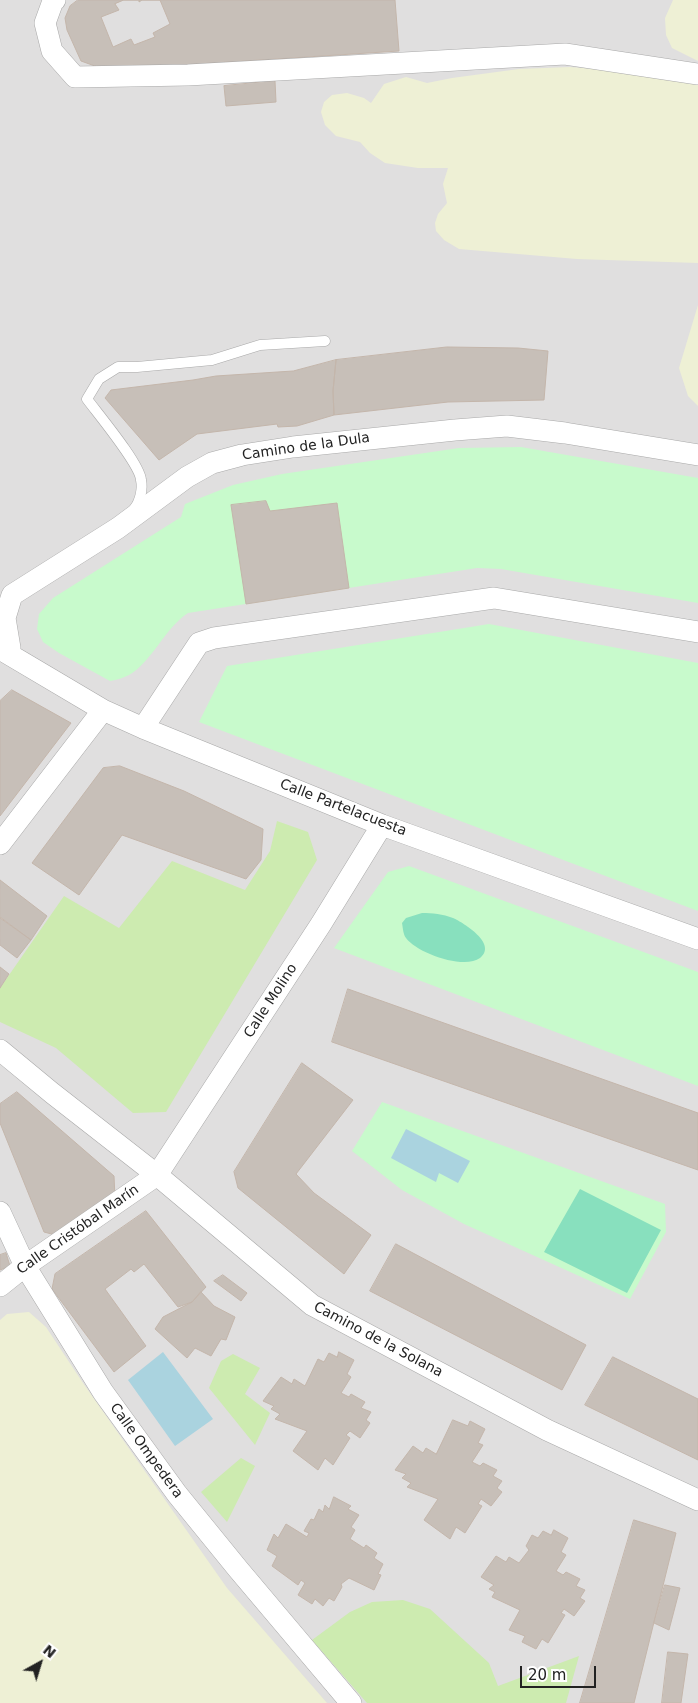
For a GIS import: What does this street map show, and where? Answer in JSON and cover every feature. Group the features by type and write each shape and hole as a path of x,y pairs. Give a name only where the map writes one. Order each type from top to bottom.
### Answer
{"street":[{"path":"53,0 45,23 52,51 75,77 188,75 565,54 698,74"},
{"name":"Camino de la Dula","path":"5,652 10,648 5,618 12,595 118,528 186,477 212,463 242,455 293,447 507,426 565,433 698,455"},
{"path":"143,728 199,643 214,638 494,598 698,632"},
{"name":"Calle Partelacuesta","path":"5,652 103,710 143,728 382,825 698,939"},
{"path":"0,844 103,710"},
{"name":"Calle Molino","path":"157,1175 321,924 382,825"},
{"name":"Camino de la Solana","path":"0,1050 52,1094 157,1175 312,1305 547,1430 698,1500"},
{"name":"Calle Cristóbal Marín","path":"0,1286 25,1266 157,1175"},
{"name":"Calle Ompedera","path":"0,1212 25,1266 103,1392 171,1486 351,1703"}],"lane":[{"path":"118,528 139,502 142,479 132,459 87,399 99,379 118,367 136,368 212,360 260,345 325,340"}],"shaded area":[{"path":"0,0 698,0 698,1703 0,1703"}],"green space":[{"path":"673,0 698,0 698,61 672,48 666,35 665,18"},
{"path":"570,67 653,74 698,84 698,263 577,259 459,249 444,240 436,231 435,223 438,214 447,203 443,184 448,168 418,168 385,163 370,153 360,142 336,136 325,125 321,112 324,102 332,95 347,93 364,98 371,103 384,84 406,77 427,83 519,69"},
{"path":"698,305 698,406 688,396 679,368"},
{"path":"521,447 698,478 698,603 501,569 477,568 188,613 172,627 137,670 129,675 110,681 43,642 37,629 39,614 53,598 181,517 185,504 233,485 282,474 459,448"},
{"path":"489,624 698,663 698,911 199,722 227,666"},
{"path":"277,821 308,832 317,860 166,1112 133,1113 56,1048 0,1022 0,988 64,896 119,928 172,861 245,890 270,851"},
{"path":"409,866 698,972 698,1086 334,948 388,872"},
{"path":"422,913 453,918 471,929 485,947 480,958 473,961 452,961 430,954 412,944 406,938 402,923 406,918"},
{"path":"382,1102 665,1204 666,1232 630,1299 464,1224 402,1190 352,1151"},
{"path":"580,1189 661,1230 627,1293 544,1252"},
{"path":"29,1312 46,1327 83,1383 227,1588 327,1703 0,1703 0,1320 7,1314"},
{"path":"233,1354 260,1368 245,1394 270,1413 255,1445 209,1388 221,1361"},
{"path":"241,1458 255,1466 227,1522 201,1492"},
{"path":"403,1600 430,1609 489,1663 498,1686 579,1656 566,1703 367,1703 312,1640 350,1612 372,1602"}],"water":[{"path":"406,1129 470,1161 458,1183 439,1173 436,1182 391,1158"},
{"path":"163,1352 213,1419 175,1446 128,1380"}],"building":[{"path":"78,0 395,0 399,51 106,70 81,61 67,30 65,18 70,6"},
{"path":"124,0 139,0 139,2 142,0 160,0 170,24 153,33 155,37 134,45 131,39 113,47 101,17 119,10 115,4"},
{"path":"275,81 276,102 226,106 224,86"},
{"path":"447,347 518,348 548,351 544,400 448,402 334,415 333,391 336,360"},
{"path":"336,360 333,391 334,415 297,426 278,427 277,424 197,434 159,460 105,398 111,390 216,376 293,371"},
{"path":"266,501 270,511 337,503 349,588 246,604 231,505"},
{"path":"12,690 71,723 0,816 0,701"},
{"path":"120,766 184,791 263,829 261,860 246,879 122,835 79,895 32,863 103,768"},
{"path":"0,880 47,916 31,940 0,917"},
{"path":"0,918 31,940 17,958 0,945"},
{"path":"0,967 9,974 0,988"},
{"path":"348,989 698,1113 698,1170 332,1042"},
{"path":"302,1063 353,1100 296,1174 314,1193 371,1235 344,1274 238,1188 234,1172"},
{"path":"17,1092 114,1176 115,1198 59,1236 44,1232 0,1123 0,1104"},
{"path":"146,1211 206,1287 192,1302 178,1307 144,1264 134,1272 131,1269 105,1289 146,1346 114,1372 52,1289 55,1274"},
{"path":"396,1244 586,1345 562,1390 370,1291"},
{"path":"6,1253 10,1266 0,1270 0,1255"},
{"path":"223,1275 247,1293 241,1301 214,1281"},
{"path":"201,1292 214,1306 235,1317 226,1340 221,1339 211,1356 195,1348 187,1358 155,1329 163,1317 192,1302"},
{"path":"339,1352 354,1360 347,1374 351,1377 341,1393 349,1397 351,1394 365,1402 361,1408 371,1412 366,1420 370,1423 360,1438 350,1431 346,1435 350,1438 333,1465 325,1458 318,1470 293,1451 307,1431 275,1419 280,1414 271,1409 274,1406 263,1401 281,1377 292,1384 294,1379 305,1386 318,1359 324,1362 329,1353 337,1357"},
{"path":"613,1357 698,1399 698,1460 585,1405"},
{"path":"453,1420 468,1426 470,1421 485,1429 478,1443 483,1445 472,1462 480,1466 483,1463 497,1470 493,1476 502,1481 497,1488 502,1492 491,1506 481,1499 478,1504 482,1506 465,1533 456,1527 450,1539 424,1520 438,1499 407,1487 411,1483 402,1478 406,1474 395,1470 413,1446 423,1453 426,1448 436,1454"},
{"path":"334,1497 351,1506 348,1509 359,1515 351,1527 355,1530 350,1539 364,1548 366,1545 377,1553 374,1558 383,1564 378,1574 381,1575 374,1590 349,1578 341,1584 342,1587 334,1601 329,1598 323,1606 315,1599 312,1604 298,1595 305,1583 301,1580 298,1585 272,1566 277,1556 267,1550 274,1534 278,1538 286,1524 307,1537 309,1533 304,1531 311,1519 314,1520 319,1509 323,1512 325,1505 329,1509"},
{"path":"634,1520 676,1533 634,1703 580,1703"},
{"path":"554,1530 568,1538 561,1552 566,1555 556,1571 563,1575 566,1572 580,1579 576,1586 585,1590 580,1598 585,1601 574,1616 564,1609 561,1613 565,1615 548,1643 542,1639 536,1649 522,1642 525,1636 509,1630 520,1610 492,1597 495,1592 489,1589 494,1585 481,1577 496,1556 506,1562 509,1557 519,1563 529,1550 526,1546 532,1535 538,1538 543,1531 551,1535"},
{"path":"665,1585 680,1588 669,1630 654,1623"},
{"path":"668,1652 688,1654 681,1703 662,1703"}]}
